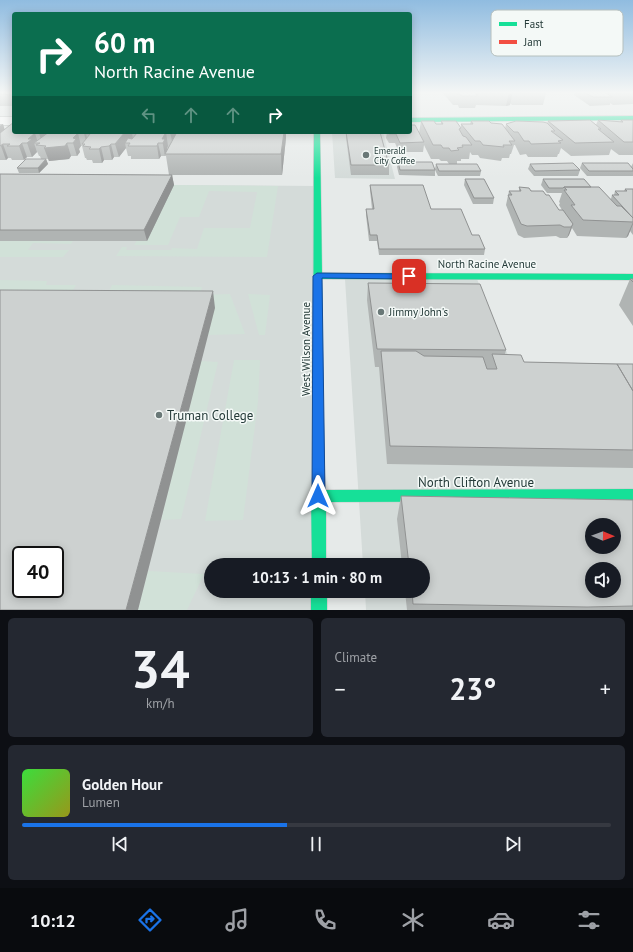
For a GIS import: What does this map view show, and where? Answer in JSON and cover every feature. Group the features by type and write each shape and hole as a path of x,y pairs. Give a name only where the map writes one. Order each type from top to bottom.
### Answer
{"street":[{"path":"0,121 12,121"},
{"name":"West Wilson Avenue","path":"317,134 319,558"},
{"name":"North Racine Avenue","path":"317,276 633,277"},
{"name":"North Clifton Avenue","path":"318,496 633,495"},
{"path":"319,598 319,610"}],"shaded area":[{"path":"332,134 384,134 395,179 335,178"},
{"name":"Truman College","path":"0,184 317,186 319,558 204,558 204,598 319,598 319,610 0,610"},
{"path":"174,185 278,186 267,257 116,256 122,247 127,247 126,250 171,250 172,248 197,249 204,228 250,228 257,192 209,191 199,217 180,217 168,245 134,245"},
{"path":"0,241 73,241 71,244 33,243 28,250 69,250 63,257 0,257"},
{"path":"345,279 477,279 514,370 633,370 633,610 366,610 365,598 430,598 430,558 363,558"},
{"path":"0,280 47,281 46,285 76,285 63,308 0,307"},
{"path":"112,285 202,287 200,295 230,294 245,334 208,335 101,308"},
{"path":"248,294 270,295 265,335 259,335"},
{"path":"234,360 260,360 258,402 243,520 205,521"},
{"path":"201,361 218,362 181,519 161,520"},
{"path":"148,571 204,574 187,610 138,610"}],"building":[{"path":"591,120 601,129 598,129 614,142 575,143 548,121"},
{"path":"599,120 623,122 621,120 633,120 633,142 624,142"},
{"path":"421,121 434,121 436,124 443,124 441,121 456,121 461,128 459,129 463,136 466,137 472,145 462,145 463,147 457,148 459,150 451,151 449,148 443,148 441,145 433,145"},
{"path":"471,121 489,121 491,123 502,124 515,141 509,141 512,145 503,145 504,147 483,145 480,141 475,141 461,124 473,124"},
{"path":"516,121 547,123 555,131 551,131 563,140 558,141 561,143 531,144 529,141 524,141 518,132 514,132 506,124"},
{"path":"12,124 12,134 34,134 28,139 32,139 27,143 22,143 19,146 7,146 10,144 3,144 0,146 0,133"},
{"path":"412,125 415,125 424,142 400,143 396,134 412,134"},
{"path":"46,134 77,134 73,138 76,139 73,143 67,143 65,146 44,148 46,146 36,145 40,143 34,143"},
{"path":"90,134 123,134 115,144 101,147 99,149 89,149 91,147 83,146 85,144 82,144"},
{"path":"136,134 165,134 162,139 165,139 163,143 158,143 157,146 128,146 130,143 125,143 128,138 132,139"},
{"path":"176,134 284,134 281,154 165,154"},
{"path":"346,134 381,134 389,165 351,165"},
{"path":"26,159 46,159 38,168 17,168"},
{"path":"398,162 432,162 435,170 400,170"},
{"path":"573,163 580,170 535,171 530,164"},
{"path":"582,163 628,163 633,171 589,171"},
{"path":"436,164 477,164 481,171 439,171"},
{"path":"0,174 172,175 144,230 0,230"},
{"path":"465,179 484,179 494,198 474,198"},
{"path":"543,179 584,179 591,187 549,188"},
{"path":"370,185 423,185 431,209 461,209 472,235 479,235 485,249 379,249 377,235 370,235 366,209 374,209"},
{"path":"519,187 529,188 531,191 543,191 546,195 549,195 559,210 563,210 573,224 571,227 564,227 560,225 527,226 521,224 508,195 512,195 509,191 521,191"},
{"path":"564,187 599,187 617,206 621,206 633,218 633,222 583,220 571,205 575,205 564,190 567,190"},
{"path":"625,189 633,189 633,218 612,195 619,195 615,191 627,191"},
{"path":"368,283 480,284 506,350 377,349"},
{"name":"Truman College","path":"0,290 213,291 126,610 0,610"},
{"path":"381,351 416,351 424,356 483,357 487,369 497,369 492,354 521,355 524,362 617,364 633,391 633,450 390,446"},
{"path":"617,364 633,364 633,391"},
{"path":"401,496 633,500 633,606 587,607 413,604 413,598 430,598 430,558 408,558"}],"traffic: fast":[{"path":"317,134 318,395"},
{"path":"317,276 633,277"},
{"path":"319,490 319,558"},
{"path":"318,496 633,495"},
{"path":"319,598 319,610"}],"traffic: jam":[{"path":"318,395 319,490"}],"place":[{"name":"Emerald City Coffee","path":"366,155"},
{"name":"Jimmy John's","path":"381,312"},
{"name":"Truman College","path":"159,415"}],"route":[{"path":"318,496 317,276 409,276"}]}
